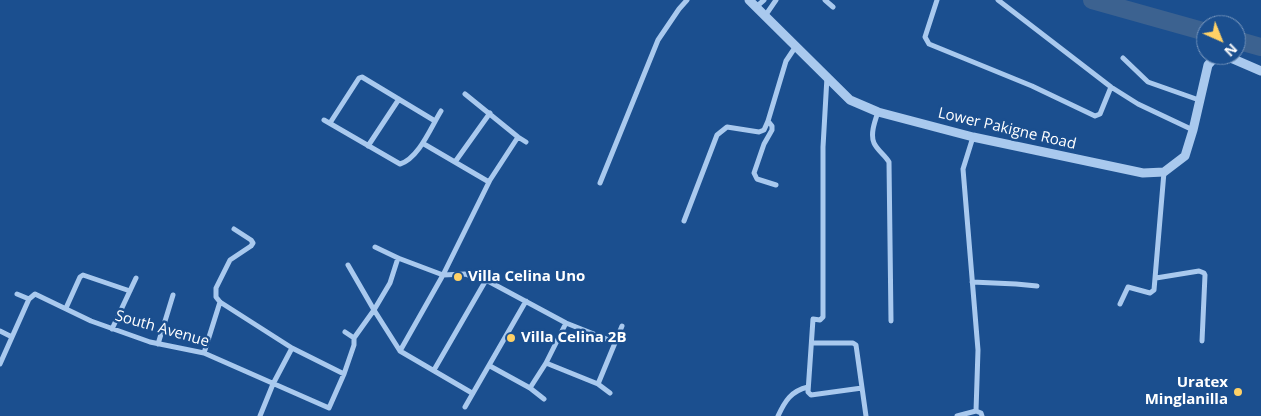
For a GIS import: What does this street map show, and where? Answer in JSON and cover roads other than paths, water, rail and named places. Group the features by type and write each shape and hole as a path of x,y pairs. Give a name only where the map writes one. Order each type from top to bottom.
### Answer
{"street":[{"path":"600,183 658,40 687,0"},
{"name":"Lower Pakigne Road","path":"749,0 850,100 878,112 972,137 1143,173 1164,172"},
{"path":"756,7 764,0"},
{"path":"765,16 776,0"},
{"path":"825,0 833,7"},
{"path":"937,0 925,37 928,44 1032,86 1095,116 1100,114 1112,87"},
{"path":"998,0 1112,87 1138,104 1193,130"},
{"path":"684,221 717,135 727,128 762,132 768,121 786,61 796,46"},
{"path":"1122,58 1148,82 1199,100"},
{"path":"1120,304 1128,287 1152,293 1154,290 1164,172 1185,156 1209,65"},
{"path":"1246,65 1261,71"},
{"path":"330,123 360,77 435,121"},
{"path":"827,77 823,147 823,317 820,320 813,319 808,392 811,395 862,388"},
{"path":"464,94 526,142"},
{"path":"368,146 399,99"},
{"path":"324,120 400,164 404,163 424,144 441,111"},
{"path":"878,112 874,124 873,142 889,162 891,320"},
{"path":"455,162 490,113"},
{"path":"768,121 772,126 772,130 764,144 754,174 757,179 776,185"},
{"path":"400,351 443,275 489,182 518,137"},
{"path":"972,137 963,169 978,350 976,411"},
{"path":"424,144 489,182"},
{"path":"234,229 252,240 253,243 230,260 216,288 216,297 220,302 292,348 344,374 354,345 354,338 390,283 398,258"},
{"path":"375,246 398,258 443,275 466,274 486,280 566,323 614,342"},
{"path":"348,265 400,351 472,393"},
{"path":"1156,278 1199,271 1204,272 1206,275 1202,341"},
{"path":"66,308 80,277 84,275 130,291"},
{"path":"112,329 136,278"},
{"path":"434,370 486,280"},
{"path":"972,282 1038,286"},
{"path":"0,364 29,299 17,294"},
{"name":"South Avenue","path":"29,299 35,294 39,294 91,321 112,329 158,344 204,353 329,408 344,374"},
{"path":"158,344 173,295"},
{"path":"465,407 526,301"},
{"path":"204,353 220,302"},
{"path":"530,388 546,363 566,323"},
{"path":"598,384 622,326"},
{"path":"0,331 12,337"},
{"path":"345,332 354,338"},
{"path":"812,342 855,344 866,416"},
{"path":"260,416 273,384 292,348"},
{"path":"546,363 598,384 610,393"},
{"path":"490,366 530,388 544,399"},
{"path":"778,416 789,396 808,387"},
{"path":"958,416 976,411 981,413 982,416"}],"waterway":[{"path":"1092,0 1196,29"},
{"path":"1246,43 1261,47"}],"place":[{"name":"Villa Celina Uno","path":"458,277"},
{"name":"Villa Celina 2B","path":"511,338"},
{"name":"Uratex Minglanilla","path":"1238,392"}]}
